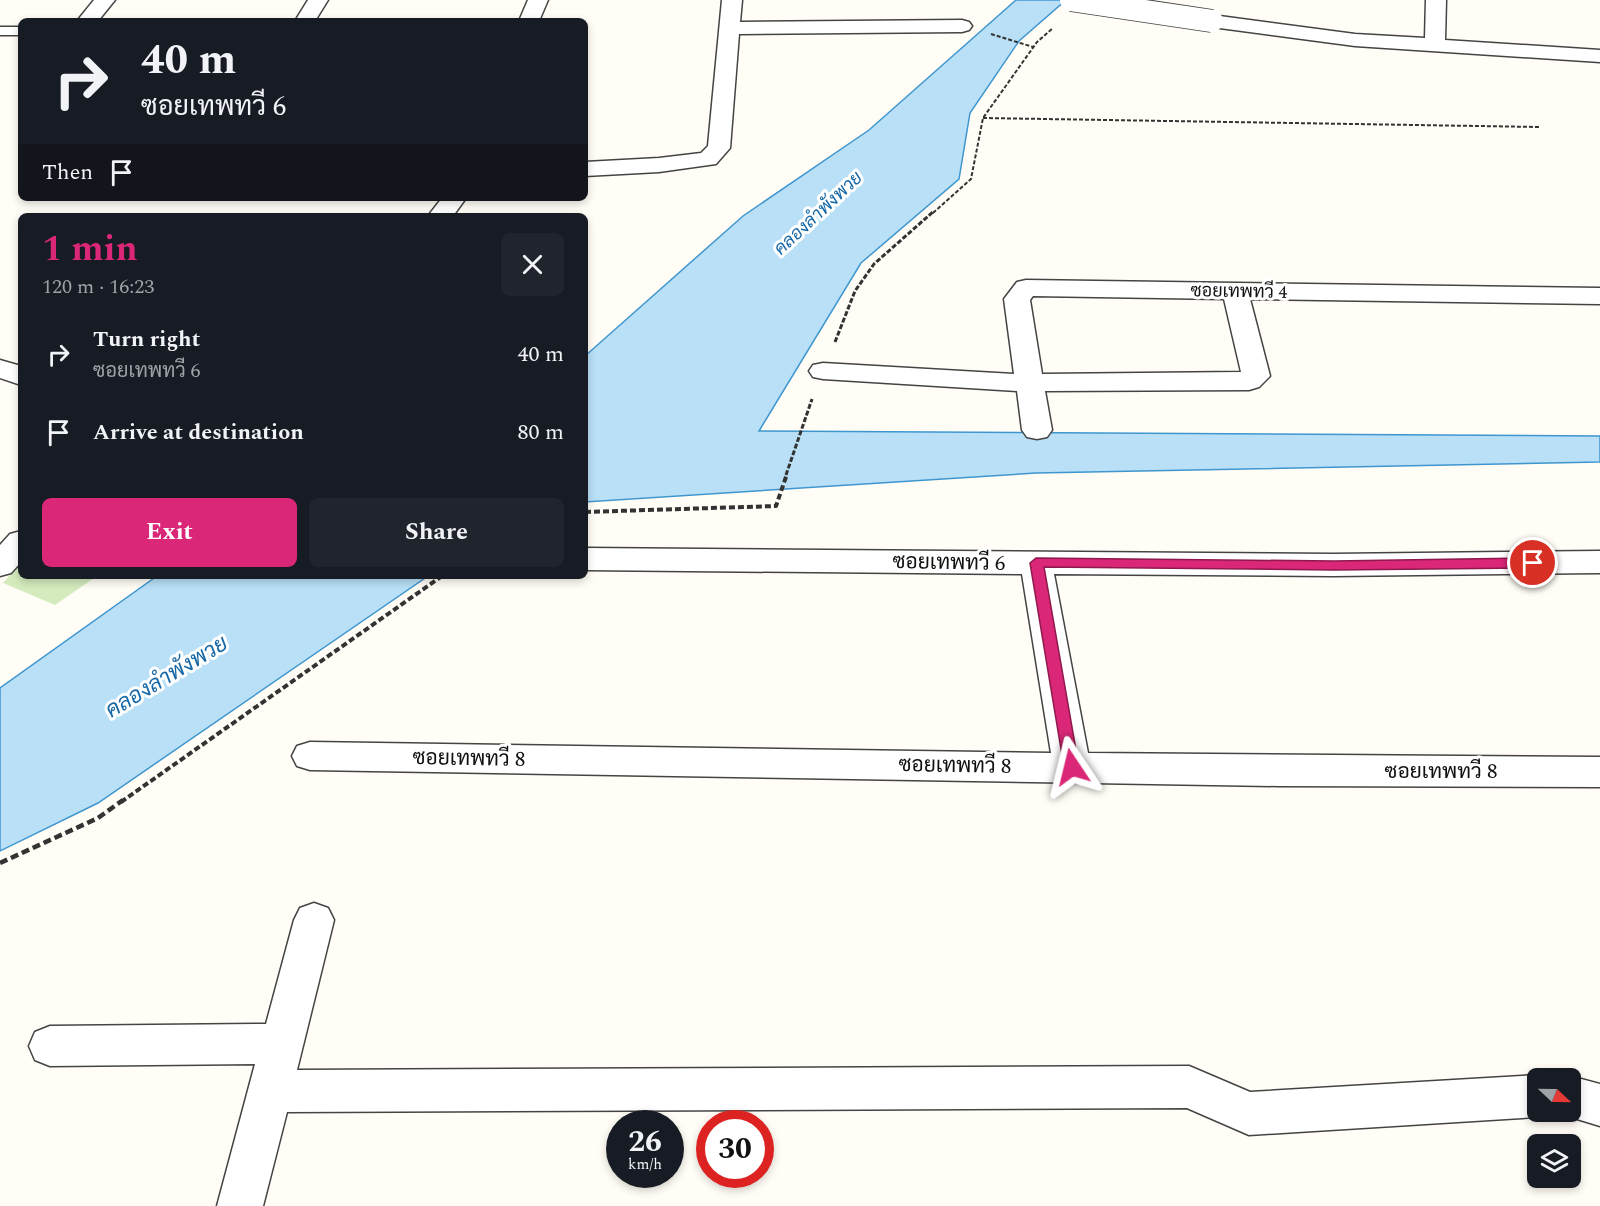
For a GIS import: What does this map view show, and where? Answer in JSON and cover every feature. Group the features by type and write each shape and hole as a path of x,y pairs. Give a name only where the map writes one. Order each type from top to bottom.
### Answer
{"street":[{"path":"90,18 105,0"},
{"path":"307,18 318,0"},
{"path":"530,18 538,0"},
{"path":"588,169 659,165 708,159 719,148 732,0"},
{"path":"1071,0 1212,21 1244,17 1355,40 1600,57"},
{"path":"1435,45 1436,0"},
{"path":"728,28 962,26"},
{"path":"442,213 452,201"},
{"name":"ซอยเทพทวี 4","path":"1037,430 1017,299 1026,288 1600,296"},
{"path":"823,371 1030,383 1254,380 1256,376 1250,344 1235,291"},
{"path":"0,368 18,375"},
{"path":"0,565 18,545"},
{"name":"ซอยเทพทวี 6","path":"588,559 1334,565 1600,562"},
{"path":"1036,563 1072,767"},
{"name":"ซอยเทพทวี 8","path":"310,756 1600,772"},
{"path":"240,1206 314,920"},
{"path":"50,1046 282,1044"},
{"path":"269,1091 1188,1087 1249,1114 1527,1097"},
{"path":"1581,1100 1600,1105"}],"lane":[{"path":"0,30 18,31"}],"path":[{"path":"855,291 874,264 971,179 983,118 1033,47 1024,45"},
{"path":"983,118 1539,127"},
{"path":"588,512 776,506 801,427"},
{"path":"0,863 98,818 438,579"}],"green space":[{"path":"18,566 18,579 93,579 55,605 3,583"}],"water":[{"name":"คลองลำพังพวย","path":"1016,0 1066,0 1019,41 970,113 959,179 861,263 759,431 1600,436 1600,462 1036,473 588,502 588,353 743,216 869,130"},
{"name":"คลองลำพังพวย","path":"153,579 424,579 98,803 0,851 0,688"}],"route":[{"path":"1072,767 1036,563 1334,565 1533,563"}]}
